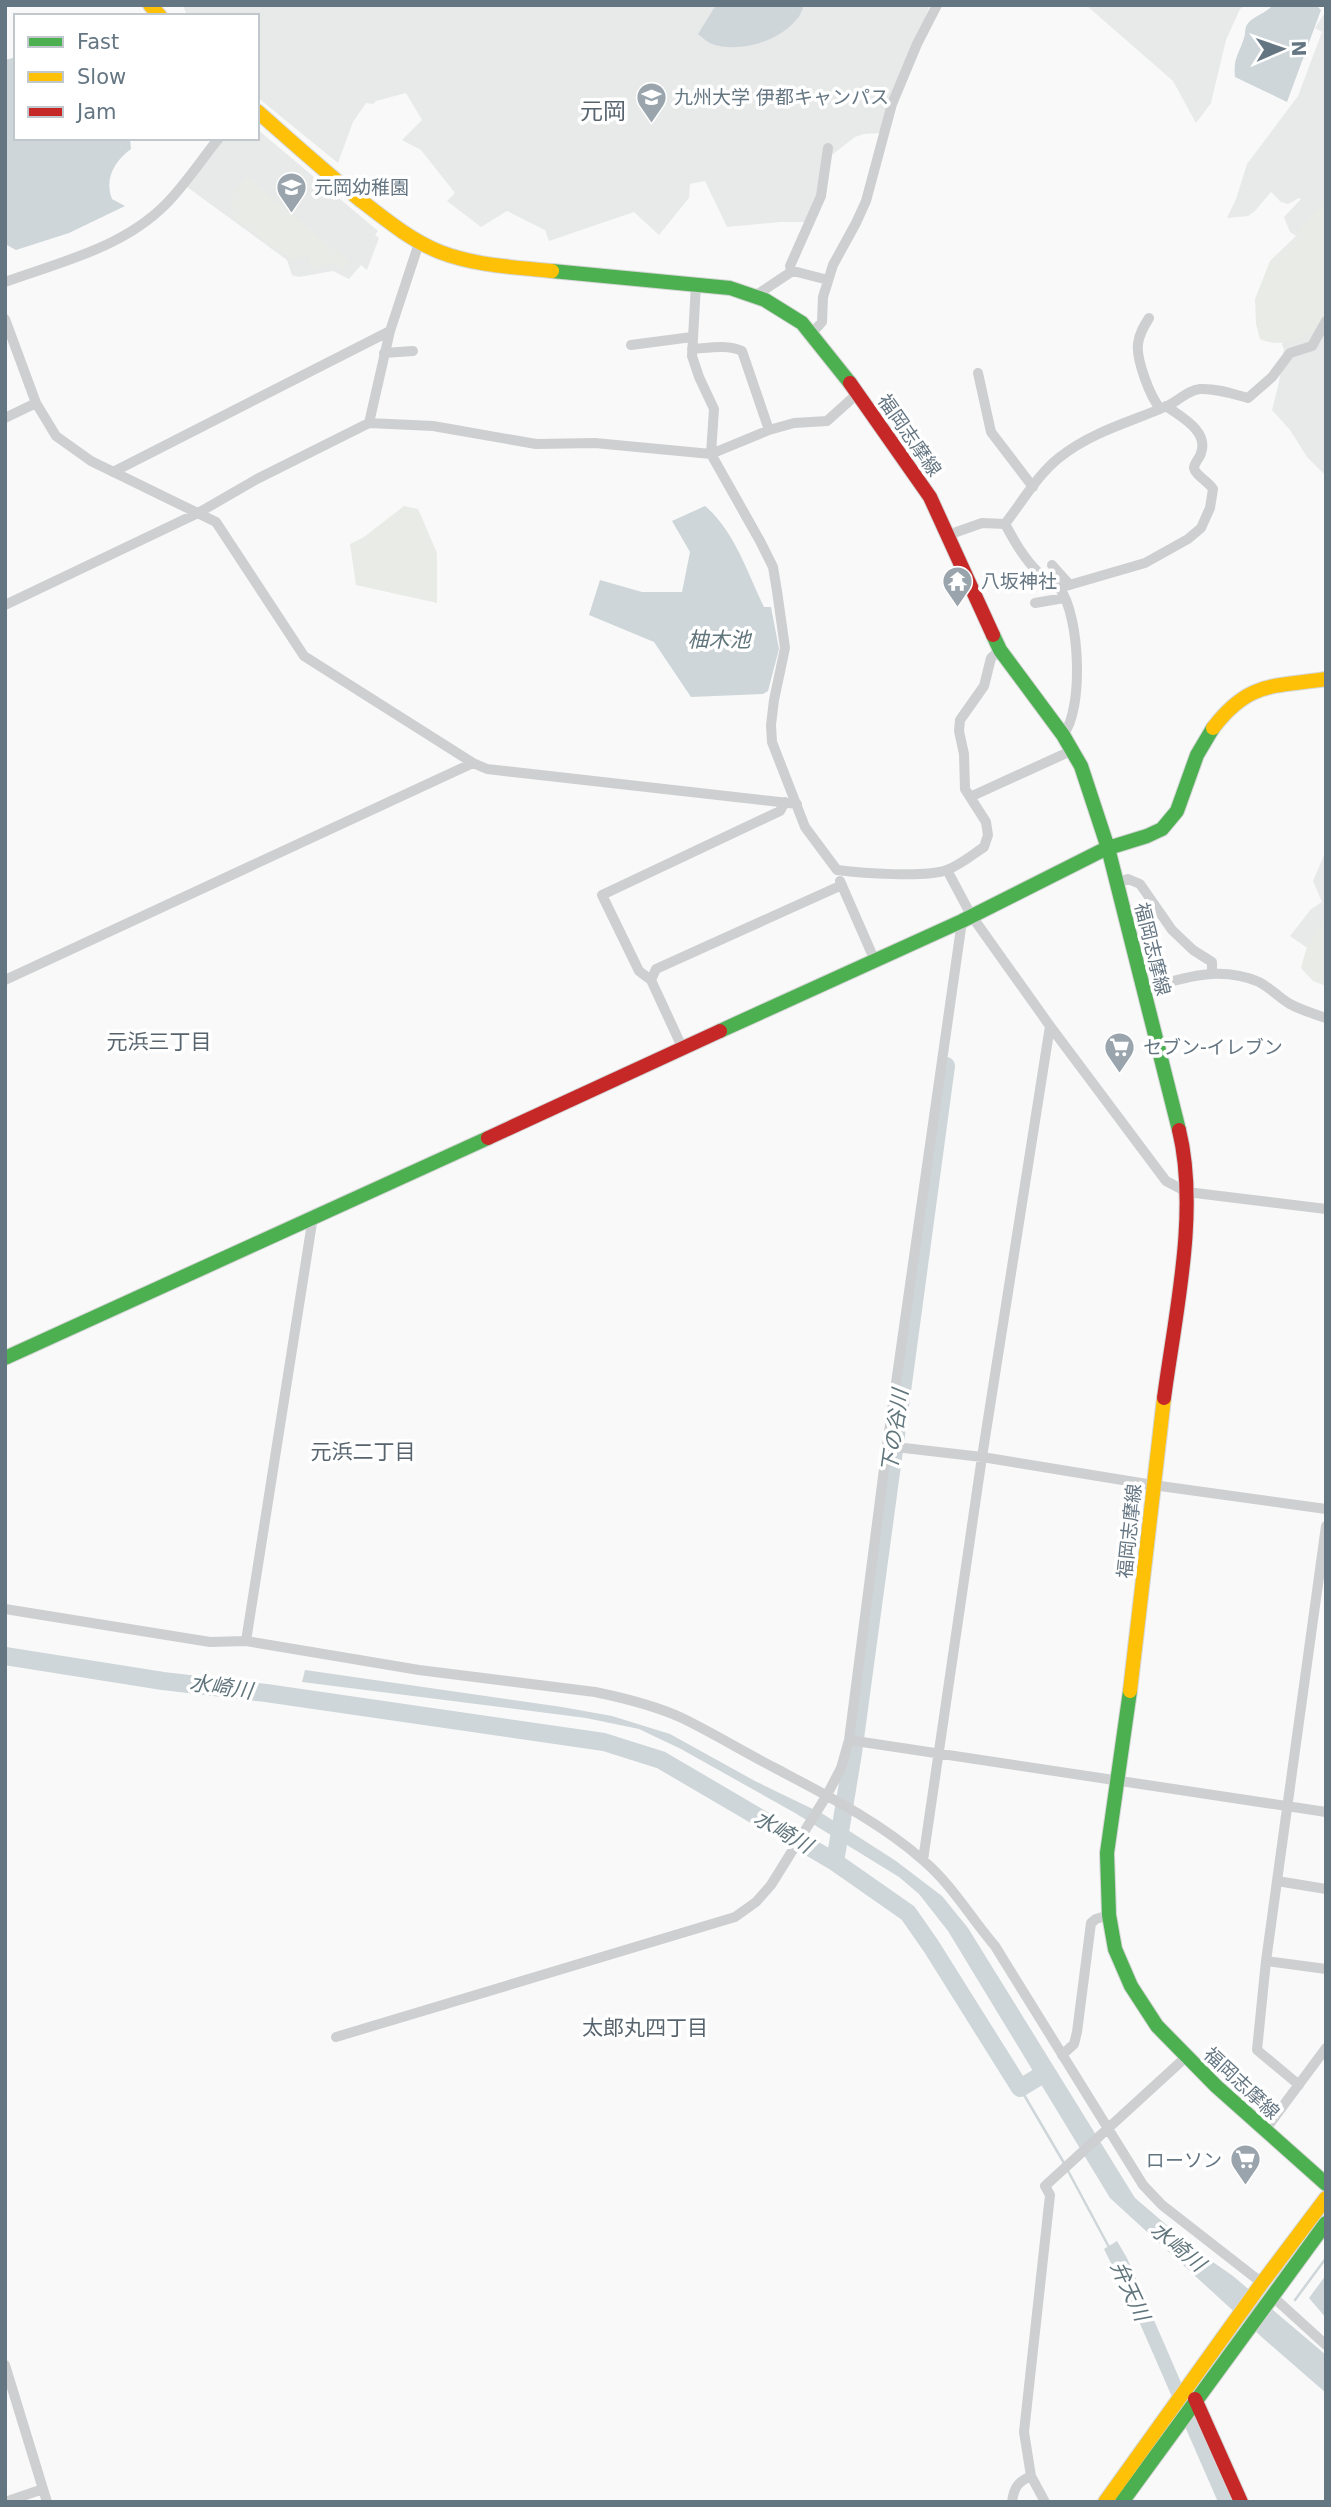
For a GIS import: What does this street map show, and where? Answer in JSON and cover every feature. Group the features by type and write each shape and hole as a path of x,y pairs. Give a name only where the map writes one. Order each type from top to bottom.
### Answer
{"main road":[{"name":"福岡志摩線","path":"259,113 316,164 380,215 419,243 450,255 479,264 730,288 755,296 788,313 811,333 913,470 948,535 1000,650 1073,750 1092,796 1117,882 1182,1142 1187,1192 1183,1254 1153,1485 1138,1634 1107,1853 1109,1915 1115,1949 1131,1986 1157,2026 1186,2057 1326,2184"},
{"path":"5,1358 875,961 1108,848 1146,837 1168,824 1176,813 1191,768 1220,716 1259,689 1271,685 1326,679"},
{"path":"1122,2502 1194,2401 1241,2325 1260,2286 1326,2198"},
{"path":"1105,2502 1189,2385 1241,2325 1271,2297 1326,2223"},
{"path":"1194,2401 1241,2502"}],"street":[{"path":"811,333 822,322 823,297 838,252 866,201 892,104 937,5"},
{"path":"5,282 105,247 132,231 165,205 217,140"},
{"path":"791,272 790,266 821,196 828,148"},
{"path":"369,423 390,331 419,243"},
{"path":"755,296 791,272 828,280"},
{"path":"696,284 692,349 699,377 714,409 711,454 772,568 785,648 774,700 772,741 805,827 837,870 875,961"},
{"path":"5,318 36,403 56,436 91,461 216,522 304,656 473,763 487,769 797,804"},
{"path":"1006,524 1020,551 1038,572 1064,586 1145,563 1188,539 1201,528 1213,498 1213,489 1195,471 1194,466 1203,443 1191,424 1154,401 1138,351 1141,332 1149,318"},
{"path":"1006,524 1033,486 1058,458 1072,449 1118,424 1163,407 1197,389 1212,389 1248,398 1272,377 1290,353 1312,346 1326,321"},
{"path":"113,472 390,331"},
{"path":"631,345 692,337"},
{"path":"692,349 716,347 737,348 742,351 769,430"},
{"path":"384,353 413,351"},
{"path":"978,373 991,432 1033,486"},
{"path":"5,605 198,513 257,479 369,423 433,426 536,444 595,443 711,454 769,430 794,423 827,421 857,394"},
{"path":"5,418 36,403"},
{"path":"948,535 982,523 1006,524"},
{"path":"1052,565 1064,586 1064,598 1074,626 1076,670 1071,725 1063,735"},
{"path":"1035,603 1064,598"},
{"path":"837,870 860,873 931,873 947,870 984,847 988,835 986,822 965,789 964,754 958,731 960,720 984,686 992,658 1000,650"},
{"path":"970,797 1073,750"},
{"path":"5,980 473,763"},
{"path":"682,1047 651,980 639,971 602,895 779,811 785,802"},
{"path":"947,870 966,918 1166,1181 1187,1192 1326,1209"},
{"path":"1117,882 1128,879 1140,884 1172,930 1193,950 1212,962 1212,972"},
{"path":"651,980 656,969 842,885"},
{"path":"336,2037 735,1917 756,1902 771,1885 825,1798 853,1741 887,1446 966,918"},
{"path":"1143,989 1190,976 1212,972 1228,973 1261,983 1290,1004 1326,1018"},
{"path":"923,1860 982,1457 1050,1026"},
{"path":"246,1641 312,1223 310,1217"},
{"path":"887,1446 982,1457 1153,1485 1326,1508"},
{"path":"1299,2085 1257,2050 1286,1807 1326,1526"},
{"path":"5,1609 210,1642 246,1641 419,1670 595,1692 649,1705 681,1717 851,1810 923,1860 947,1883 970,1918 995,1947 1143,2185 1162,2205 1260,2286"},
{"path":"853,1741 1326,1812"},
{"path":"1277,1881 1326,1889"},
{"path":"1062,2055 1074,2044 1077,2032 1091,1923 1109,1915"},
{"path":"1266,1961 1326,1969"},
{"path":"1265,2130 1326,2048"},
{"path":"1045,2502 1031,2476 1024,2432 1050,2195 1045,2186 1186,2057"},
{"path":"1271,2297 1326,2344"},
{"path":"5,2365 47,2502"},
{"path":"1012,2502 1014,2490 1020,2481 1031,2476"},
{"path":"5,2501 43,2489"}],"shaded area":[{"name":"九州大学 伊都キャンパス","path":"183,5 930,5 881,133 855,137 833,154 824,153 815,206 808,222 727,227 705,181 690,184 689,198 659,235 634,212 549,241 545,230 507,211 481,227 447,201 455,193 421,150 402,140 422,120 406,93 373,104 366,103 353,122 338,163 259,99 259,14 186,14"},
{"path":"1086,5 1246,5 1240,9 1226,40 1211,103 1196,123 1173,81"},
{"path":"1326,11 1326,476 1307,457 1290,430 1272,410 1279,382 1284,349 1282,345 1304,241 1290,232 1284,217 1301,199 1288,204 1281,202 1271,192 1248,216 1227,218 1247,164 1298,96 1322,32 1315,28"},
{"name":"元岡幼稚園","path":"259,131 378,231 375,235 379,238 367,270 361,265 349,279 333,271 299,277 292,275 287,260 187,187 223,140 259,140"},
{"path":"247,177 349,262 342,270 335,263 312,268 309,256 290,259 234,218 230,198"},
{"path":"1326,203 1326,322 1294,340 1278,343 1260,339 1256,324 1255,299 1270,261 1295,237 1314,212"},
{"path":"404,506 418,509 437,553 437,603 356,585 350,544 364,537"},
{"path":"1326,839 1326,961 1290,936 1311,909 1322,902 1313,881 1324,855"},
{"path":"1326,915 1326,986 1313,981 1301,968 1306,950"}],"water":[{"path":"716,5 804,5 797,19 788,28 769,40 734,47 712,44 698,34"},
{"path":"1273,5 1316,5 1321,10 1287,102 1235,77 1236,61 1246,26"},
{"path":"14,58 14,140 130,140 131,149 112,171 109,184 112,199 125,206 69,233 16,250 5,244 5,60"},
{"name":"柚木池","path":"705,506 732,540 764,607 771,607 779,649 768,691 763,694 691,697 654,642 589,615 600,580 642,592 682,592 690,552 672,521"},
{"path":"305,1670 562,1707 612,1716 670,1734 755,1781 823,1814 896,1861 942,1896 968,1928 1135,2198 1326,2355 1326,2393 1110,2198 948,1931 919,1894 899,1877 795,1813 681,1749 639,1729 586,1718 302,1682"},
{"path":"1117,2241 1127,2258 1233,2502 1218,2502 1134,2310 1104,2249"},
{"path":"1326,2275 1326,2318 1309,2298"}],"waterway":[{"name":"下の谷川","path":"835,1862 853,1753 946,1066"},
{"name":"水崎川","path":"5,1656 163,1681 266,1693 604,1742 661,1760 835,1862 908,1913 1020,2088 1045,2073 1053,2086"},
{"name":"弁天川","path":"1020,2088 1064,2163"},
{"name":"弁天川","path":"1067,2169 1110,2249"},
{"path":"1295,2300 1326,2258"}],"traffic: fast":[{"path":"552,271 730,288 765,300 802,323 850,383"},
{"path":"993,635 1000,650 1063,735 1081,766 1108,848 1179,1130"},
{"path":"720,1031 962,921 1105,849 1162,829 1177,811 1197,755 1213,728"},
{"path":"5,1358 488,1138"},
{"path":"1130,1691 1107,1853 1109,1915 1115,1949 1131,1986 1157,2026 1216,2086 1326,2184"},
{"path":"1122,2502 1326,2223"}],"traffic: slow":[{"path":"150,5 158,14"},
{"path":"259,113 359,199 418,241 440,252 467,260 552,271"},
{"path":"1213,728 1238,702 1251,694 1276,686 1326,679"},
{"path":"1130,1691 1164,1398"},
{"path":"1105,2502 1326,2198"}],"traffic: jam":[{"path":"850,383 930,497 993,635"},
{"path":"488,1138 720,1031"},
{"path":"1164,1398 1186,1229 1185,1161 1179,1130"},
{"path":"1195,2399 1241,2502"}],"place":[{"name":"九州大学 伊都キャンパス","path":"651,124"},
{"name":"元岡幼稚園","path":"291,214"},
{"name":"八坂神社","path":"958,608"},
{"name":"セブン-イレブン","path":"1120,1074"},
{"name":"ローソン","path":"1245,2187"}],"district":[{"name":"元岡","path":"603,111"},
{"name":"元浜三丁目","path":"159,1042"},
{"name":"元浜二丁目","path":"363,1452"},
{"name":"太郎丸四丁目","path":"645,2028"}]}
